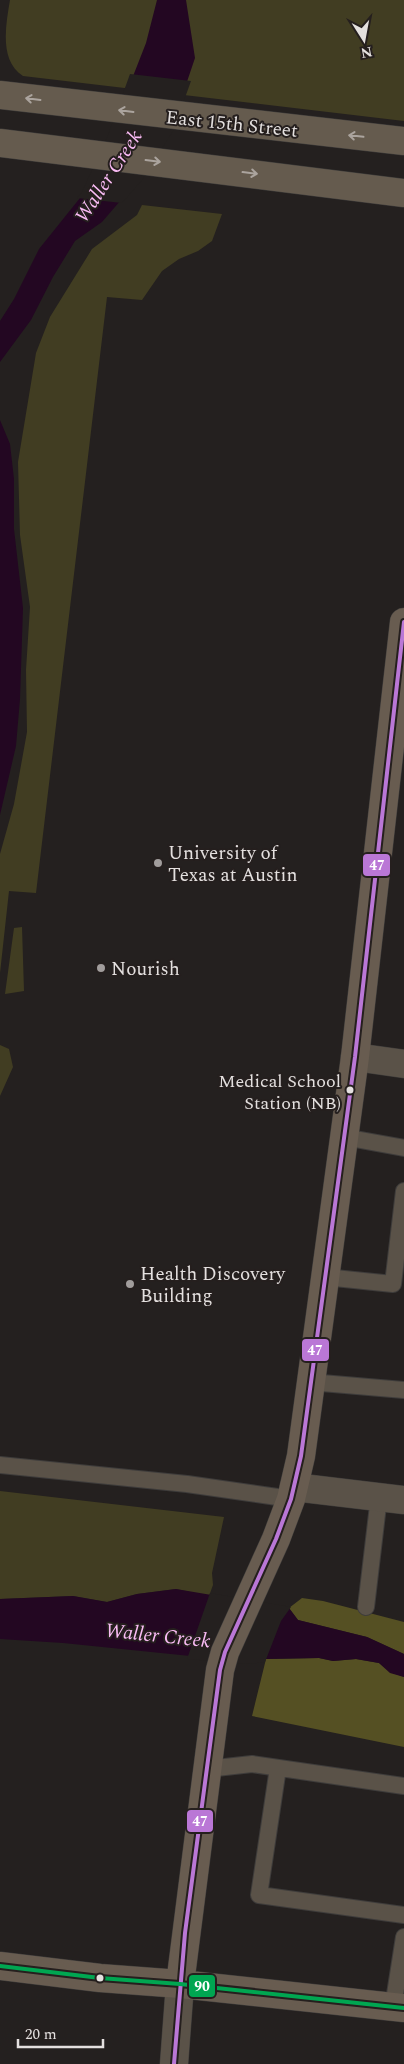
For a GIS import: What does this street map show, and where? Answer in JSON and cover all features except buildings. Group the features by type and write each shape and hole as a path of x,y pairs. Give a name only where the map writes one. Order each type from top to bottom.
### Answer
{"main road":[{"name":"East 15th Street","path":"0,95 404,141"},
{"path":"0,143 404,193"},
{"path":"180,1984 220,1670 225,1652 265,1566 292,1493 301,1456 355,1057 404,622"},
{"path":"0,1966 100,1978 180,1984 399,2007"}],"street":[{"path":"355,1057 404,1064"},
{"path":"292,1493 391,1498"},
{"path":"174,2064 180,1984"}],"lane":[{"path":"344,1137 404,1148"},
{"path":"325,1277 393,1284 404,1191"},
{"path":"310,1382 404,1390"},
{"path":"0,1465 292,1493"},
{"path":"366,1606 391,1498"},
{"path":"208,1769 252,1764 404,1786"},
{"path":"278,1768 258,1896 404,1915"},
{"path":"399,2007 404,1937"}],"shaded area":[{"path":"10,0 404,0 404,121 23,76 16,70 7,53 6,33"},
{"path":"142,205 222,214 212,241 198,251 179,259 162,271 142,300 107,297 36,893 9,891 0,973 0,854 14,804 27,732 26,670 30,607 20,535 18,462 36,353 50,317 92,249 137,215"},
{"path":"22,927 24,991 5,994 14,928"},
{"path":"0,1045 9,1049 13,1067 0,1096"},
{"path":"0,1491 224,1517 212,1573 213,1585 209,1596 176,1589 137,1594 107,1602 73,1596 0,1599"},
{"path":"302,1598 323,1601 404,1622 404,1654 367,1637 298,1620 289,1608"},
{"path":"319,1658 333,1661 356,1659 379,1663 390,1672 404,1677 404,1747 252,1716 266,1659"}],"water":[{"name":"Waller Creek","path":"157,0 186,0 195,58 171,129 140,178 102,222 75,241 53,277 31,320 0,362 0,321 14,299 39,249 84,193 110,135 146,43"},
{"path":"0,420 10,444 14,479 14,529 23,608 20,699 16,746 0,815"},
{"name":"Waller Creek","path":"176,1589 289,1608 298,1620 367,1637 404,1654 404,1677 390,1673 379,1663 356,1659 333,1661 319,1658 266,1659 249,1662 63,1643 0,1639 0,1599 73,1596 107,1602 137,1594"}],"pier":[{"path":"130,74 191,81 173,131 142,180 122,203 77,198 82,192 108,135"},
{"path":"210,1593 291,1607 281,1621 265,1662 249,1664 187,1659"}],"transit line":[{"name":"47","path":"174,2064 185,1933 220,1670 225,1652 276,1539 291,1499 301,1456 355,1057 404,622"},
{"name":"90","path":"0,1966 100,1978 180,1984 404,2008"}],"place":[{"name":"University of Texas at Austin","path":"158,863"},
{"name":"Nourish","path":"101,968"},
{"name":"Medical School Station (NB)","path":"350,1090"},
{"name":"Health Discovery Building","path":"130,1284"}]}
